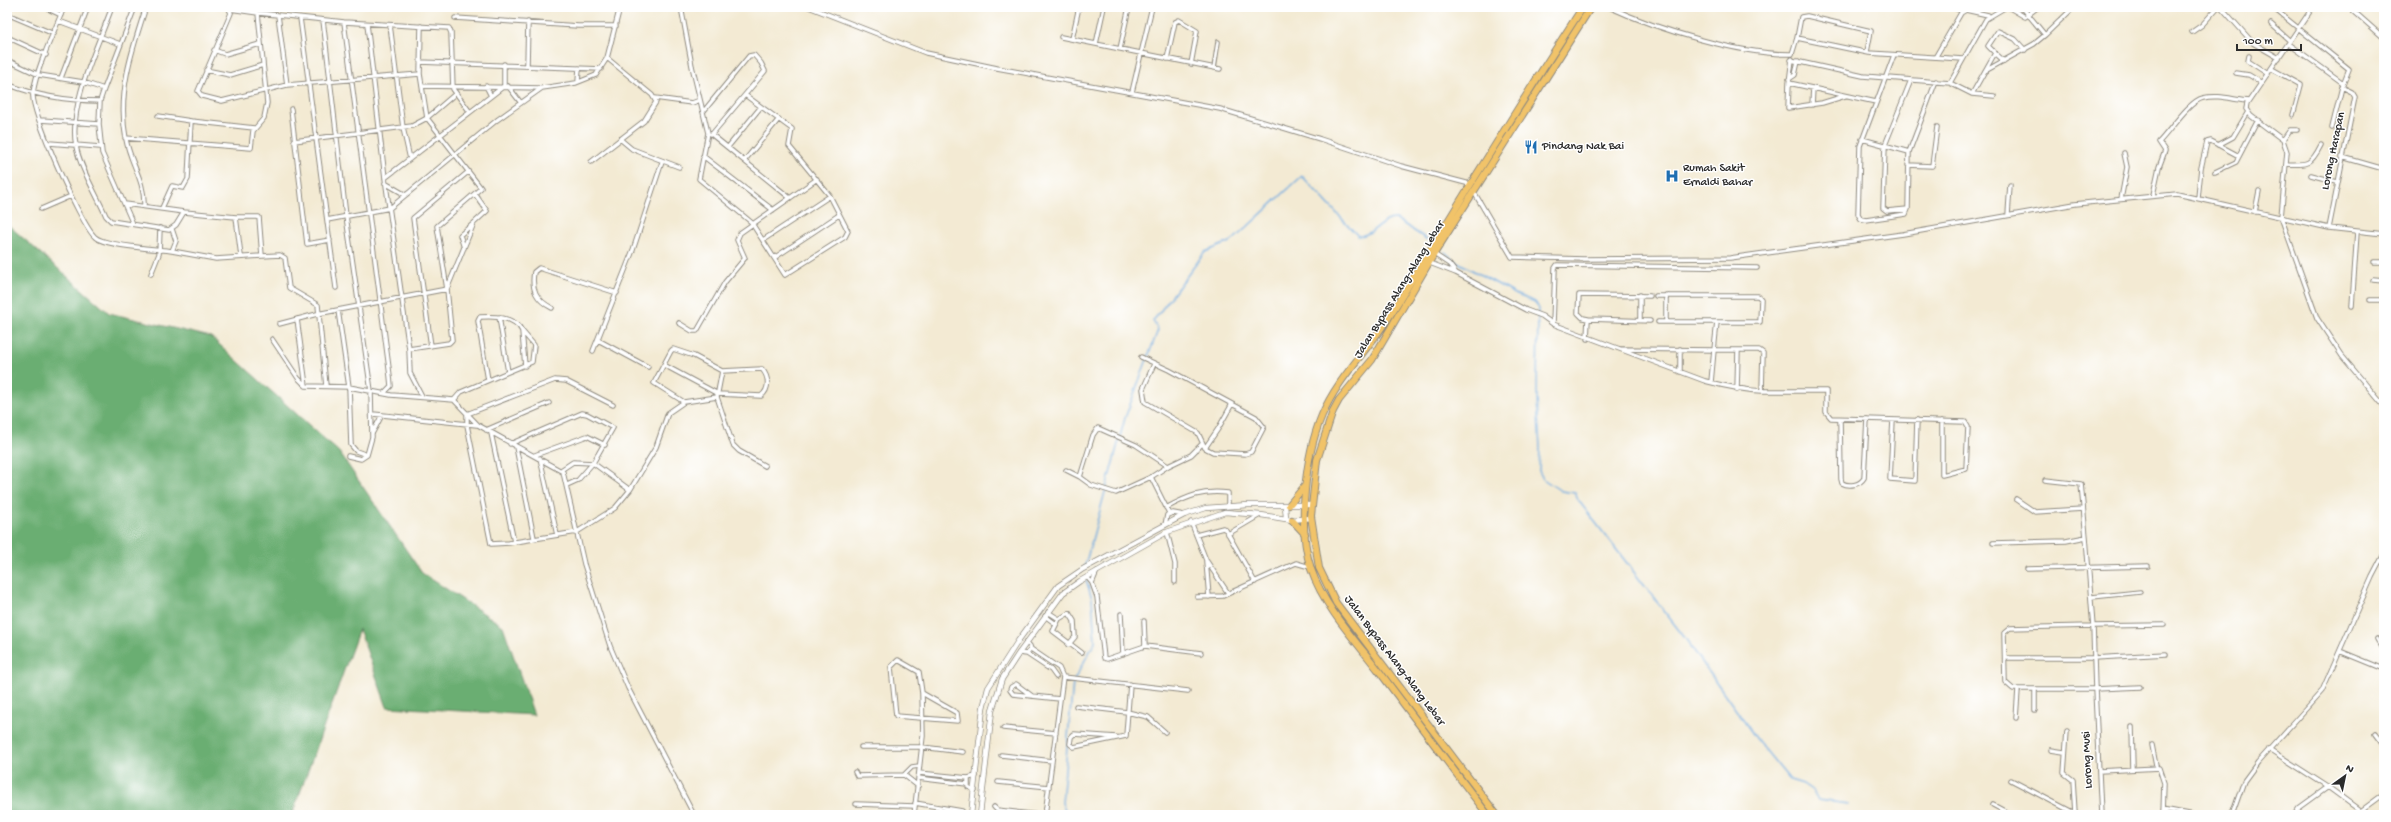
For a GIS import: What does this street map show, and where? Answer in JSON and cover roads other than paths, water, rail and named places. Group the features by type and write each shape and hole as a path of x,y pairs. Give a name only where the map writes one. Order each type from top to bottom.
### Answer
{"highway":[{"name":"Jalan Bypass Alang-Alang Lebar","path":"1488,815 1345,627 1320,588 1311,567 1303,518 1304,504 1307,479 1315,439 1322,416 1330,399 1388,318 1432,244 1583,7"},
{"name":"Jalan Bypass Alang-Alang Lebar","path":"1497,815 1336,603 1319,568 1311,518 1317,460 1333,411 1339,400 1372,360 1436,252 1591,7"},
{"path":"1287,505 1303,490 1307,479"},
{"path":"1289,519 1305,534"}],"street":[{"path":"44,7 61,15"},
{"path":"64,7 38,75 33,94 40,120 71,196 95,238 127,246 172,250 216,259 241,256 280,255 285,258 289,288 316,302 326,386"},
{"path":"61,78 88,7"},
{"path":"112,7 83,82 76,124 75,145 108,219 172,229"},
{"path":"133,224 100,147 99,124 100,101 135,7"},
{"path":"144,206 145,192 126,138 124,81 128,61 146,7"},
{"path":"422,7 430,7"},
{"path":"422,86 452,85 542,88 589,80 601,69 607,58 620,7"},
{"path":"681,7 700,100 710,133 790,198"},
{"path":"809,7 926,52 997,68 1132,92 1233,113 1394,164 1470,184"},
{"path":"1072,39 1079,7"},
{"path":"1096,44 1104,7"},
{"path":"1120,49 1129,7"},
{"path":"1132,92 1152,7 1160,7"},
{"path":"1609,7 1728,46 1792,54"},
{"path":"1951,7 1988,15 1996,14 2007,7 2022,16 2029,14 2038,7"},
{"path":"2022,7 2045,35"},
{"path":"1984,72 2025,50 2045,35 2072,9 2071,7"},
{"path":"2192,32 2202,25 2219,7 2254,43 2279,58"},
{"path":"2272,7 2349,69 2342,85 2332,128"},
{"path":"2313,7 2249,102 2246,109 2283,140 2287,152 2281,217 2310,302 2320,323 2342,356 2384,406"},
{"path":"2349,7 2384,38"},
{"path":"420,74 287,84 266,88 225,101 209,98 198,92 214,50 231,13 229,8 300,18 367,24 421,26 451,30 452,85 455,94 470,112"},
{"path":"1936,56 1964,11"},
{"path":"126,138 188,142 249,150 252,147 254,128 265,115 266,88 260,44 258,13"},
{"path":"7,14 54,34"},
{"path":"278,15 287,84"},
{"path":"1950,83 1988,15"},
{"path":"1847,96 1812,105 1788,108 1792,54 1801,17 1807,16 1871,31 1867,52"},
{"path":"300,18 336,288"},
{"path":"455,18 578,26 616,26"},
{"path":"59,20 120,44"},
{"path":"323,20 346,216 371,390 373,414 372,433 367,455 359,460 348,456"},
{"path":"1167,59 1175,22 1179,20 1197,31 1191,64"},
{"path":"344,22 367,212 391,385 384,393"},
{"path":"528,22 528,65"},
{"path":"367,24 385,183 390,208 409,349 410,373 422,396"},
{"path":"2271,24 2289,43 2342,85"},
{"path":"390,25 403,128 410,159"},
{"path":"409,349 449,343 452,340 447,289 437,226 481,188 440,137 427,118 420,74 421,26"},
{"path":"2004,61 1988,46 1998,31 2015,39 2025,50"},
{"path":"7,37 46,55"},
{"path":"1060,37 1220,69"},
{"path":"1797,38 1867,52 1963,59"},
{"path":"1214,68 1218,42"},
{"path":"214,50 225,54 260,44"},
{"path":"1972,94 1995,53"},
{"path":"704,112 752,55 758,58 765,70 745,95 710,133 698,176 700,180 752,223 785,275 845,237 848,231 830,196 788,145 793,130 760,108 745,95"},
{"path":"1894,55 1862,139 1858,214 1860,218 1866,220 1906,214 1908,209 1909,152 1936,81"},
{"path":"2249,56 2248,60 2268,74"},
{"path":"607,58 655,98 692,103 700,100"},
{"path":"7,60 38,75 83,82 104,89"},
{"path":"1792,60 1863,76 1885,79 1950,83 1972,94 1994,96"},
{"path":"1789,81 1794,75 1798,61"},
{"path":"420,62 504,64 601,69"},
{"path":"504,64 504,86"},
{"path":"206,70 230,75 263,66"},
{"path":"578,82 579,68"},
{"path":"2272,69 2301,85 2293,115"},
{"path":"2236,73 2249,75 2262,83"},
{"path":"1908,209 1887,211 1883,208 1885,145 1911,80"},
{"path":"1789,81 1876,102"},
{"path":"7,84 33,94 79,101 100,101"},
{"name":"Lorong Harapan","path":"2329,228 2355,97 2352,92 2342,85"},
{"path":"486,86 491,96"},
{"path":"385,178 440,137 504,86"},
{"path":"508,86 520,103"},
{"path":"327,220 390,208 404,194 520,103 542,88"},
{"path":"1812,105 1813,88"},
{"path":"294,141 403,128 416,125 427,118 455,94"},
{"path":"2153,195 2159,167 2165,151 2160,142 2196,101 2205,97 2219,97 2249,102"},
{"path":"591,162 644,121 655,106 655,98"},
{"path":"728,147 760,108"},
{"path":"291,109 307,244 330,240"},
{"path":"2218,145 2233,137 2248,112"},
{"path":"158,116 254,128"},
{"path":"40,120 76,124 99,124"},
{"path":"745,160 779,120"},
{"path":"2215,172 2233,164 2239,156 2258,120"},
{"path":"162,208 172,186 183,188 188,179 188,142 191,121"},
{"path":"1908,164 1932,166 1937,127"},
{"path":"2384,127 2384,135"},
{"path":"2283,140 2290,130 2297,130"},
{"path":"620,139 632,149 662,162 679,167"},
{"path":"1862,139 1909,152"},
{"path":"2198,198 2205,144 2208,141 2239,156"},
{"path":"49,143 100,147"},
{"path":"2286,164 2308,163 2314,158 2321,145"},
{"path":"2121,200 2127,166 2124,153"},
{"path":"703,156 773,210"},
{"path":"2342,157 2384,169"},
{"path":"593,352 617,293 662,162"},
{"path":"431,346 414,218 468,172"},
{"path":"2311,175 2337,182"},
{"path":"679,323 692,331 697,331 723,284 745,258 737,240 738,236 752,223 817,179"},
{"path":"385,183 404,194"},
{"path":"2008,215 2010,185"},
{"path":"2255,212 2259,191"},
{"path":"1474,192 1512,257 1584,259 1730,258 1903,234 2075,204 2121,200 2153,195 2177,194 2329,228 2357,232 2383,233 2384,227"},
{"path":"464,248 460,235 487,210 475,194"},
{"path":"41,209 71,196"},
{"path":"763,240 830,196"},
{"path":"125,204 236,218 259,217 262,256"},
{"path":"172,229 184,212"},
{"path":"774,258 839,216"},
{"path":"236,218 241,256"},
{"path":"447,289 474,222"},
{"path":"151,274 160,249 160,228"},
{"path":"172,229 176,241 172,250"},
{"path":"2352,306 2357,232"},
{"path":"1436,252 1456,273"},
{"path":"2374,262 2384,262"},
{"path":"1430,263 1456,273 1537,315 1542,316 1553,324 1615,349 1736,390 1826,392 1827,416 1840,419 1942,420 1965,422 1968,427 1966,469 1942,475 1942,420"},
{"path":"1553,324 1555,268 1557,265 1757,268"},
{"path":"552,308 541,302 534,290 533,275 539,268 617,293"},
{"path":"2373,280 2384,281"},
{"path":"279,324 380,301 447,289"},
{"path":"1650,296 1579,295 1578,313 1583,318 1588,319 1650,321"},
{"path":"1640,295 1640,320"},
{"path":"1666,295 1666,322"},
{"path":"1656,296 1758,296 1762,299 1760,322 1658,322"},
{"path":"2370,300 2384,300"},
{"path":"338,310 349,387 351,445 356,451 367,455"},
{"path":"454,400 461,392 532,362 534,345 513,322 499,317 481,317 478,320 488,380"},
{"path":"499,317 508,372"},
{"path":"297,319 306,386"},
{"path":"1587,338 1588,319"},
{"path":"1711,382 1717,322"},
{"path":"522,331 525,366"},
{"path":"272,339 306,386 349,387 384,393 454,400 478,425 510,444 561,470 567,485 584,564 614,658 694,815"},
{"path":"598,340 648,367"},
{"path":"467,414 467,425 490,544 514,542 577,532 615,508 630,490 656,447 668,413 684,402 718,395 761,396 768,386 767,376 762,369 722,371 675,348 671,351 654,384 684,402"},
{"path":"1615,349 1760,350 1763,353 1762,391"},
{"path":"1680,349 1680,372"},
{"path":"1736,390 1738,350"},
{"path":"1143,358 1169,370 1256,417 1263,424 1262,432 1250,452 1245,454 1217,454 1203,446 1198,433 1145,402 1144,389 1153,363"},
{"path":"664,365 718,395"},
{"path":"722,371 718,395 733,445 739,451 765,466"},
{"path":"467,414 555,380 566,382 613,404"},
{"path":"486,430 549,403"},
{"path":"1066,470 1109,492 1116,493 1126,490 1168,466 1191,455 1203,446 1218,429 1232,404"},
{"path":"510,444 584,413 613,428 593,463 578,480 567,485"},
{"path":"373,414 478,425"},
{"path":"372,433 382,415"},
{"path":"1840,419 1841,479 1842,483 1850,485 1859,483 1864,478 1867,420"},
{"path":"1893,420 1890,479 1915,481 1917,420"},
{"path":"1080,477 1096,429 1101,428 1117,435 1168,466"},
{"path":"491,433 514,542"},
{"path":"534,455 587,436 604,445"},
{"path":"516,447 534,538"},
{"path":"540,458 557,534"},
{"path":"561,470 573,462 593,463 630,490"},
{"path":"1151,477 1166,508 1170,513 1184,515"},
{"name":"Lorong Musi","path":"2045,480 2080,483 2092,597 2096,726 2101,815"},
{"path":"1166,508 1195,493 1207,492 1228,493 1228,505"},
{"path":"2016,499 2035,512 2083,509"},
{"path":"1311,518 1289,519 1261,514 1224,512 1191,522 1167,532 1080,581 1063,593 1026,642 1002,679 992,711 980,815 971,814 975,790 983,708 994,676 1053,592 1068,578 1164,525 1184,515 1206,508 1228,505 1312,505"},
{"path":"1287,505 1289,519"},
{"path":"1164,525 1167,515 1170,513"},
{"path":"1228,534 1261,514"},
{"path":"1191,522 1206,560 1228,593"},
{"path":"1196,535 1223,528 1228,534 1255,582"},
{"path":"1167,532 1175,564 1175,582"},
{"path":"1993,543 2066,540 2086,537"},
{"path":"1126,546 1129,554"},
{"path":"1118,550 1122,558"},
{"path":"2232,815 2244,781 2269,749 2302,716 2328,681 2384,554"},
{"path":"1206,560 1209,597"},
{"path":"1197,597 1223,596 1296,563 1311,567"},
{"path":"2027,569 2148,566"},
{"path":"1092,583 1098,572"},
{"path":"1086,578 1092,583 1097,597 1102,655 1107,659 1145,646 1201,652"},
{"path":"2092,597 2140,592"},
{"path":"1048,612 1059,619"},
{"path":"1068,645 1075,637 1074,620 1069,613 1059,619 1053,632 1068,645 1082,653"},
{"path":"1121,614 1123,654"},
{"path":"1045,616 1056,624"},
{"path":"1144,621 1145,646"},
{"path":"2140,687 2018,690 2005,682 2004,633 2010,628 2164,625"},
{"path":"2377,639 2384,651"},
{"path":"1026,642 1031,649 1055,665 1063,677 1045,815"},
{"path":"1027,654 1031,649"},
{"path":"2340,651 2384,669"},
{"path":"1019,652 1027,654 1051,670 1056,677"},
{"path":"2005,658 2094,658 2166,654"},
{"path":"914,815 924,718 919,672 899,660 892,664 896,716 924,718 956,722 960,719 957,713 922,693"},
{"path":"1051,670 1055,665"},
{"path":"1063,677 1188,691"},
{"path":"1032,696 1016,684 1011,686 1010,690 1013,694 1060,699"},
{"path":"1116,737 1074,734 1071,737 1070,744 1074,747 1126,736 1130,684"},
{"path":"2016,718 2018,690"},
{"path":"2035,690 2035,710"},
{"path":"1076,706 1127,712 1148,717 1165,732"},
{"path":"2132,727 2133,769"},
{"path":"1003,728 1056,733"},
{"path":"2067,731 2064,752 2064,773 2073,780 2076,814"},
{"path":"2376,734 2384,746"},
{"path":"2152,746 2156,766 2160,769 2164,783 2162,815"},
{"path":"862,747 922,747 963,752"},
{"path":"2269,749 2328,787 2366,815"},
{"path":"2051,750 2064,752"},
{"path":"1001,755 1052,761"},
{"path":"904,775 912,767 919,766"},
{"path":"2099,771 2156,766"},
{"path":"855,772 857,776 904,775 918,786"},
{"path":"919,776 968,778 976,776"},
{"path":"919,776 967,784 968,787 975,790"},
{"path":"967,784 968,778"},
{"path":"2011,780 2076,814"},
{"path":"998,782 1049,786"},
{"path":"2294,815 2299,808 2328,787"},
{"path":"2361,811 2383,796"},
{"path":"856,804 914,804 962,811"},
{"path":"1993,805 2012,815"},
{"path":"994,807 997,810 1039,815"},
{"path":"2163,809 2194,815"}],"waterway":[{"path":"1085,566 1125,418 1158,330 1153,321 1205,252 1232,241 1302,176 1358,236 1368,233 1386,221 1396,219 1428,240"},
{"path":"1445,252 1454,260 1517,295 1535,302 1538,307 1537,399 1540,448 1539,471 1543,479 1561,491 1575,493 1578,500 1685,638 1758,741 1790,780 1803,784 1813,791 1818,800 1849,804"},
{"path":"1067,815 1062,803 1073,682 1095,642 1092,598 1086,580"}],"place":[{"name":"Pindang Nak Bai","path":"1531,147"},
{"name":"Rumah Sakit Ernaldi Bahar","path":"1672,176"}]}
